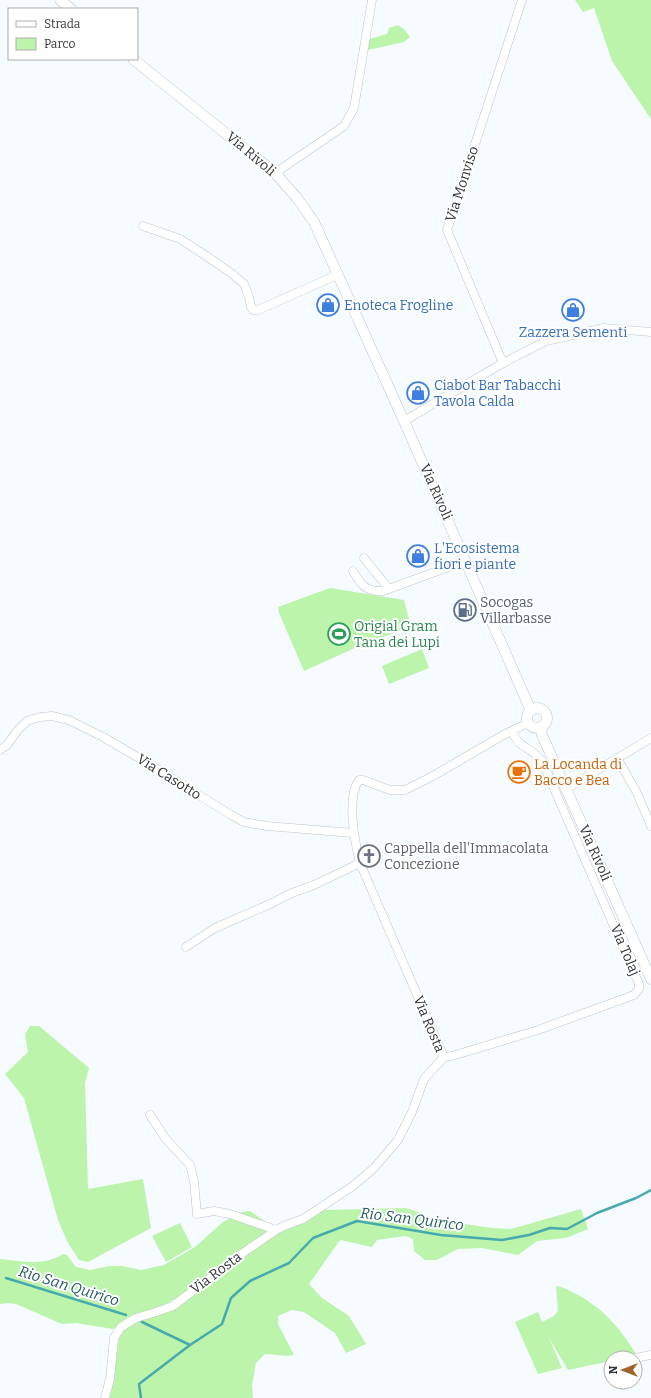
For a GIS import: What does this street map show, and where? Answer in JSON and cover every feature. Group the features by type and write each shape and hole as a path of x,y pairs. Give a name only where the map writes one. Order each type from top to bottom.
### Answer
{"street":[{"path":"60,0 70,8"},
{"path":"275,173 344,126 354,108 372,0"},
{"name":"Via Monviso","path":"503,364 447,230 522,0"},
{"name":"Via Rivoli","path":"135,60 275,173 297,198 314,222 404,421 531,711 537,709 543,711 545,714 546,720 541,727 542,736 651,979"},
{"path":"143,226 180,239 231,273 244,284 253,310 267,306 337,275"},
{"path":"404,421 546,341 604,328 651,332"},
{"path":"364,558 390,589"},
{"path":"352,571 364,587 377,591 390,589 465,560"},
{"path":"531,711 527,716 528,723 532,727 541,727"},
{"name":"Via Casotto","path":"0,750 7,745 27,721 40,717 52,716 68,720 103,737 151,765 230,815 244,822 297,829 353,833"},
{"name":"Via Rosta","path":"105,1398 110,1379 114,1338 121,1327 136,1318 173,1306 276,1230 303,1219 353,1186 374,1168 398,1140 412,1112 424,1079 444,1057 360,863 353,833 353,800 355,788 359,780 363,780 390,790 404,790 433,776 528,723"},
{"name":"Via Tolaj","path":"444,1057 452,1056 538,1030 634,995 639,989 639,984 543,763 539,756 519,744 512,731"},
{"path":"566,789 651,738"},
{"path":"618,758 636,791 651,826"},
{"path":"186,947 215,928 268,906 292,893 314,885 360,863"},
{"path":"150,1115 165,1138 190,1165 194,1181 197,1214 214,1211 230,1214 276,1230"}],"green space":[{"path":"575,0 651,0 651,119 612,61 594,8 583,12"},
{"path":"398,25 404,29 410,37 404,42 368,50 369,39 387,34 389,28"},
{"name":"Origial Gram Tana dei Lupi","path":"330,588 404,600 411,627 368,642 304,671 279,613 278,607"},
{"path":"422,649 429,668 389,684 382,666"},
{"path":"30,1026 39,1026 89,1068 85,1083 88,1189 143,1179 151,1228 88,1262 79,1260 67,1241 58,1220 24,1098 5,1074 28,1052 25,1035"},
{"path":"406,1208 424,1214 432,1219 492,1228 511,1229 581,1209 588,1229 566,1238 537,1241 518,1255 482,1248 458,1249 437,1260 425,1260 414,1251 413,1239 405,1236 377,1240 372,1247 340,1240 309,1284 322,1298 349,1316 366,1344 346,1353 335,1333 304,1312 292,1310 278,1316 278,1324 294,1355 288,1356 265,1354 256,1363 252,1385 253,1398 109,1398 113,1383 119,1338 124,1327 134,1321 173,1308 275,1234 307,1222 324,1210"},
{"path":"250,1211 266,1222 269,1229 265,1234 175,1299 159,1307 126,1319 113,1329 76,1323 62,1324 16,1304 0,1304 0,1259 40,1262 48,1261 63,1254 67,1255 76,1267 90,1270 109,1266 122,1266 141,1270 164,1265 195,1247 223,1222 242,1212"},
{"path":"180,1223 192,1247 166,1262 152,1236"},
{"path":"556,1286 576,1294 596,1306 618,1328 634,1350 603,1350 603,1363 568,1370 549,1338 562,1368 538,1374 515,1322 538,1312 542,1322 554,1316 558,1311"}],"waterway":[{"name":"Rio San Quirico","path":"142,1322 190,1345 222,1324 231,1298 250,1281 289,1263 313,1238 357,1221 441,1235 502,1240 529,1235 550,1228 567,1229 597,1213 636,1198 651,1190"},
{"name":"Rio San Quirico","path":"6,1278 126,1315"},
{"path":"141,1398 139,1384 190,1345"}],"place":[{"name":"Enoteca Frogline","path":"328,305"},
{"name":"Zazzera Sementi","path":"573,310"},
{"name":"Ciabot Bar Tabacchi Tavola Calda","path":"418,393"},
{"name":"L'Ecosistema fiori e piante","path":"418,556"},
{"name":"Socogas Villarbasse","path":"465,610"},
{"name":"Origial Gram Tana dei Lupi","path":"339,634"},
{"name":"La Locanda di Bacco e Bea","path":"519,772"},
{"name":"Cappella dell'Immacolata Concezione","path":"369,856"}]}
